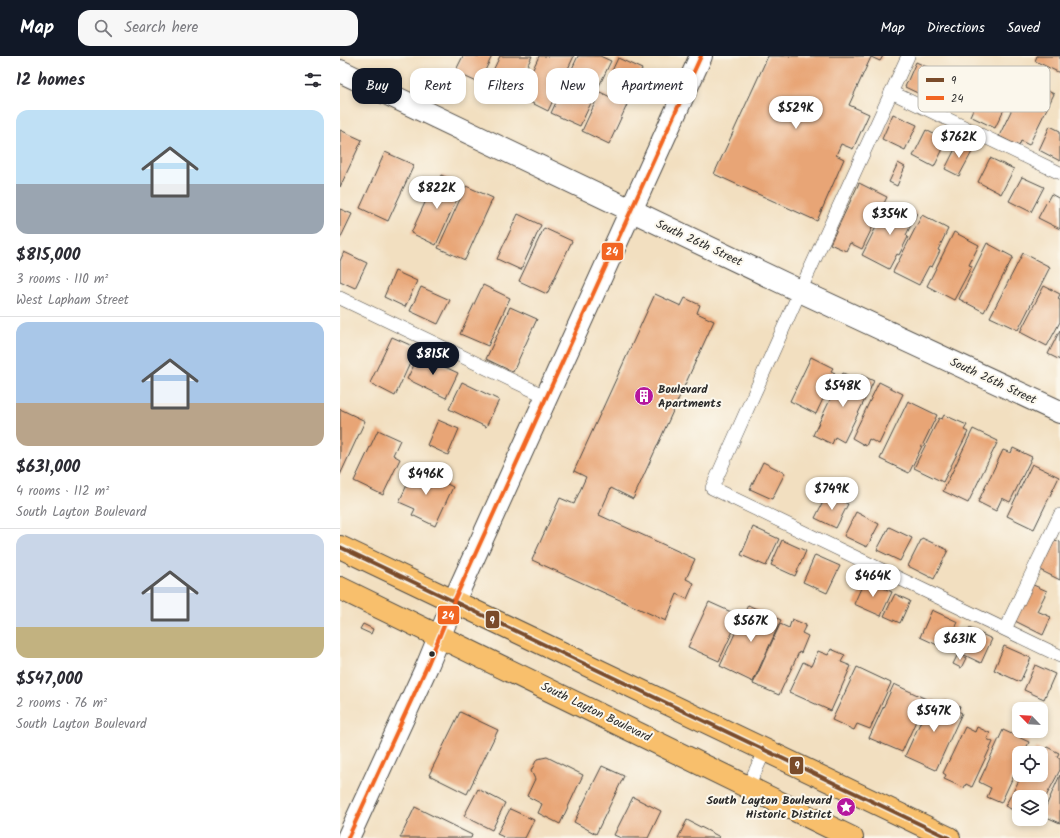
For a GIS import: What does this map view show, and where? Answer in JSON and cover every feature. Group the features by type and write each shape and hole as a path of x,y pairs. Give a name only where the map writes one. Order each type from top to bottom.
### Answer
{"main road":[{"path":"340,547 949,838"},
{"name":"South Layton Boulevard","path":"340,588 852,838"}],"street":[{"path":"348,838 701,56"},
{"name":"South 26th Street","path":"340,71 630,211 1060,412"}],"lane":[{"path":"908,56 800,291 712,488 1060,656"},
{"path":"891,92 918,105"},
{"path":"933,112 1060,173"},
{"path":"340,298 547,397"},
{"path":"1005,629 1060,516"},
{"path":"748,787 765,750"}],"building":[{"path":"463,56 492,56 486,68 474,68 474,81 466,77 466,68 457,68"},
{"path":"500,56 532,56 526,68 494,68"},
{"path":"539,56 574,56 568,68 546,68 546,104 551,104 548,111 534,104 538,104 538,68 533,68"},
{"path":"578,56 600,56 611,61 599,86 599,68 572,68"},
{"path":"768,56 883,56 880,61 871,57 849,105 869,114 853,149 841,144 836,155 844,159 817,221 714,174"},
{"path":"1037,56 1060,56 1060,73 1050,68 1050,66 1045,66 1035,61"},
{"path":"618,58 640,68 613,68"},
{"path":"916,62 925,66 918,66 918,93 905,87"},
{"path":"600,92 607,95 607,104 627,105 609,144 582,131 594,104 599,104"},
{"path":"1050,92 1054,94 1050,102"},
{"path":"555,104 590,104 580,126 551,113"},
{"path":"972,112 1003,112 995,128 970,116"},
{"path":"1011,112 1045,112 1029,145 1021,141 1019,146 999,136"},
{"path":"893,114 917,125 905,150 882,139"},
{"path":"1050,126 1060,131 1060,161 1039,150"},
{"path":"340,130 362,140 340,187"},
{"path":"926,130 947,141 934,167 913,156"},
{"path":"958,143 973,150 959,176 945,169"},
{"path":"385,152 414,165 388,221 360,208"},
{"path":"990,158 1014,169 1001,194 978,182"},
{"path":"898,163 905,167 897,186 889,182"},
{"path":"441,175 461,184 458,191 460,192 436,245 411,233 435,181 439,182"},
{"path":"1022,177 1044,187 1031,212 1009,201"},
{"path":"859,183 887,197 862,249 850,243 846,251 830,244"},
{"path":"466,186 493,198 465,260 438,248"},
{"path":"1051,194 1060,199 1060,229 1038,218"},
{"path":"887,205 900,212 903,205 917,213 906,235 908,237 899,255 897,254 889,269 862,255"},
{"path":"340,209 352,214 340,239"},
{"path":"518,214 541,225 521,270 497,259"},
{"path":"922,215 948,229 932,267 929,266 919,285 893,272"},
{"path":"544,228 572,241 547,294 519,281"},
{"path":"954,232 979,245 969,265 972,266 954,300 927,286"},
{"path":"987,243 1013,257 984,312 959,299"},
{"path":"344,252 367,263 355,288 340,281 340,261"},
{"path":"1023,253 1050,267 1018,330 990,317"},
{"path":"395,271 417,281 405,307 384,297"},
{"path":"483,285 510,298 488,346 460,334"},
{"path":"1044,286 1060,294 1058,299 1060,300 1060,322 1047,346 1020,332"},
{"path":"421,287 450,300 438,324 410,311"},
{"name":"Boulevard Apartments","path":"655,294 681,306 685,298 700,305 697,313 714,321 633,499 611,488 599,515 695,559 686,579 694,583 687,599 677,594 666,621 532,560 560,498 574,504 586,477 574,471"},
{"path":"510,307 537,319 513,372 486,359"},
{"path":"1060,330 1060,360 1048,354"},
{"path":"392,337 417,348 395,396 370,383"},
{"path":"419,355 458,373 446,398 407,379"},
{"path":"811,357 833,368 831,371 835,373 816,414 790,401"},
{"path":"843,373 858,380 861,375 874,381 844,442 835,437 832,444 813,435"},
{"path":"462,382 499,400 486,427 449,409"},
{"path":"879,382 903,394 879,444 869,439 866,446 852,438"},
{"path":"908,401 937,415 909,473 880,459"},
{"path":"340,409 365,421 340,475"},
{"path":"944,415 967,425 964,430 968,432 943,482 914,468 939,418 942,419"},
{"path":"438,420 459,429 448,455 427,445"},
{"path":"973,429 998,441 968,503 943,491"},
{"path":"378,430 400,440 393,455 400,459 383,495 354,481"},
{"path":"1013,448 1032,457 1010,502 1002,498 996,511 978,502 1003,450 1011,453"},
{"path":"763,462 785,473 772,499 750,489"},
{"path":"1032,464 1059,477 1034,529 1007,516"},
{"path":"415,468 453,487 435,526 412,515 415,509 399,502"},
{"path":"827,494 848,504 836,528 815,518"},
{"path":"856,512 879,524 867,547 844,536"},
{"path":"753,527 779,539 766,566 741,555"},
{"path":"889,527 912,538 900,561 877,550"},
{"path":"922,538 948,550 934,579 908,566"},
{"path":"782,540 806,551 795,576 771,565"},
{"path":"1055,540 1060,542 1060,580 1040,570"},
{"path":"815,555 840,566 827,593 803,582"},
{"path":"865,579 892,592 881,616 854,604"},
{"path":"1031,584 1047,591 1037,611 1051,617 1043,635 1013,620"},
{"path":"895,594 910,601 900,623 884,616"},
{"path":"709,602 740,616 719,661 688,647"},
{"path":"748,605 781,620 753,682 720,666"},
{"path":"932,610 958,622 946,649 920,637"},
{"path":"792,619 806,625 802,633 808,636 801,653 799,652 779,695 753,684 780,624 789,628"},
{"path":"363,624 373,629 371,634 360,629"},
{"path":"969,628 992,639 981,663 958,652"},
{"path":"1004,646 1031,658 1020,682 994,670"},
{"path":"831,649 845,655 841,662 851,666 831,711 789,692 803,662 811,666 818,651 828,655"},
{"path":"958,654 966,658 961,668 953,664"},
{"path":"1035,665 1055,674 1044,699 1024,690"},
{"path":"857,667 891,683 870,729 857,724 854,730 832,720"},
{"path":"894,684 926,699 902,752 869,738"},
{"path":"931,699 943,704 945,700 960,706 958,711 962,713 936,770 905,756"},
{"path":"460,712 498,730 467,794 429,775"},
{"path":"965,727 975,732 977,727 990,733 987,739 993,742 972,787 966,784 964,788 944,779 946,775 943,773"},
{"path":"1003,730 1012,734 1012,738 1020,738 1029,742 1027,746 1012,746 1012,779 1001,803 987,797 991,788 979,782"},
{"path":"1048,748 1059,753 1057,757 1060,759 1060,770 1048,793 1048,790 1014,790 1018,782 1048,782"},
{"path":"547,757 583,775 560,824 538,813 542,804 527,796 535,779 531,771 537,759"},
{"path":"602,766 624,776 596,834 574,822"},
{"path":"1060,775 1060,823 1048,818 1048,802"},
{"path":"478,789 505,803 492,830 464,816"},
{"path":"1012,793 1012,810 1005,806"},
{"path":"633,797 661,811 648,838 621,838 614,835"},
{"path":"415,807 472,835 471,838 400,838"},
{"path":"510,809 534,820 525,838 506,838 497,834"},
{"path":"687,820 720,837 678,838"}],"transit line":[{"name":"24","path":"348,838 428,664 454,601 701,56"},
{"name":"9","path":"340,547 949,838"}],"place":[{"name":"Boulevard Apartments","path":"644,396"},
{"name":"South Layton Boulevard Historic District","path":"846,807"}]}
